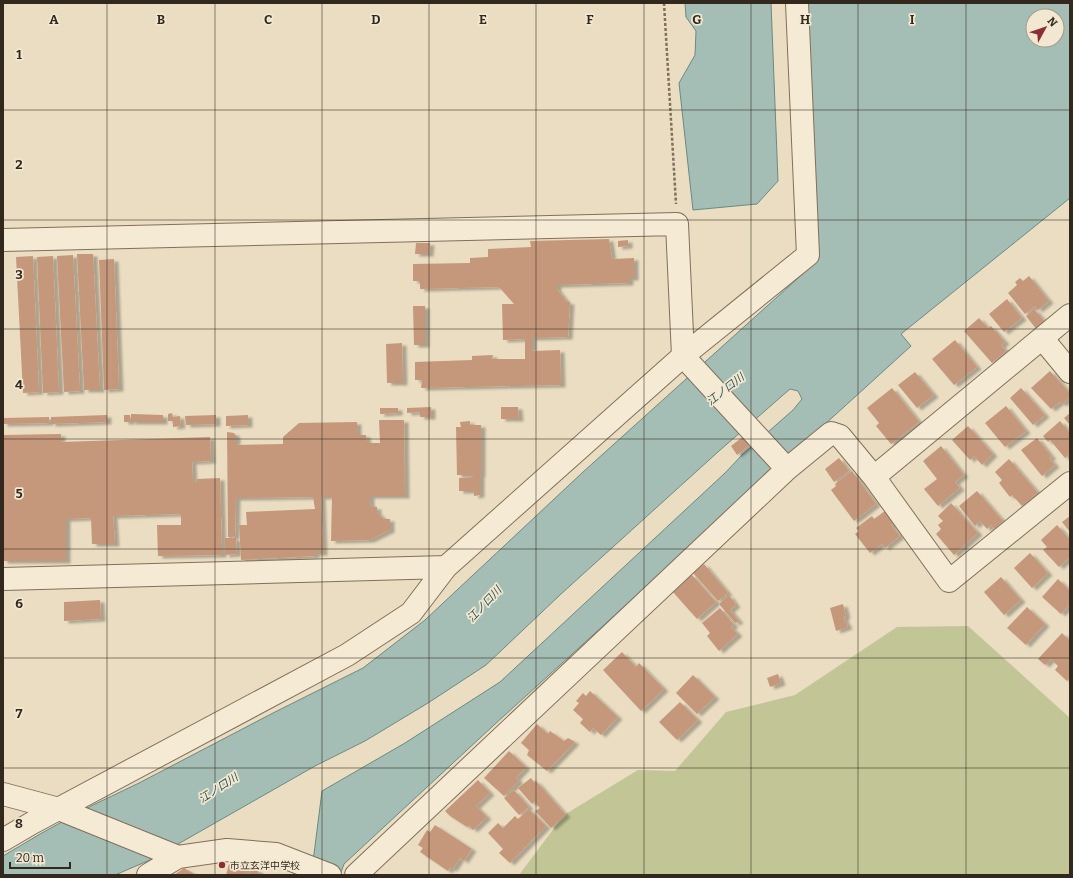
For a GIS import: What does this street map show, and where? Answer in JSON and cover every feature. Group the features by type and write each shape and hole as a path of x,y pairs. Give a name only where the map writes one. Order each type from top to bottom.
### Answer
{"street":[{"path":"3,840 32,823 347,655 411,613 446,567 683,356 808,255 797,3"},
{"path":"3,240 677,224 683,356 787,469"},
{"path":"874,477 1070,315"},
{"path":"1042,338 1070,372"},
{"path":"356,875 787,469 831,433 840,436 874,477 949,581 1070,483"},
{"path":"3,579 446,567"},
{"path":"3,794 59,809 178,857"},
{"path":"148,875 178,857 227,850 276,854 330,875"}],"path":[{"path":"664,3 677,224"}],"green space":[{"path":"968,626 1070,718 1070,875 519,875 564,815 638,770 675,771 726,712 795,695 897,627"}],"water":[{"path":"685,3 771,3 778,181 757,204 693,210 679,83 695,55 696,31 686,17"},
{"name":"江ノ口川","path":"804,3 1070,3 1070,198 901,334 911,346 494,725 344,864 340,875 309,875 314,854 322,791 405,743 500,682 725,473 743,454 793,410 802,399 798,391 790,389 719,451 561,594 486,665 428,703 365,741 315,766 150,860 115,875 3,875 3,856 40,834 91,806 139,783 363,668 425,620 583,472 807,270"}],"building":[{"path":"609,239 612,259 634,258 634,278 629,278 629,283 557,285 557,289 567,302 570,302 568,337 532,338 532,351 560,350 561,385 421,388 422,380 415,380 415,362 472,360 472,356 493,355 492,359 525,359 525,339 503,340 502,304 514,304 499,287 420,289 420,281 413,281 413,264 470,263 470,258 488,257 488,249 531,247 530,241"},
{"path":"628,240 628,246 618,247 618,241"},
{"path":"416,243 430,243 429,254 415,254"},
{"path":"77,254 93,254 100,390 84,390"},
{"path":"73,255 80,391 64,392 57,256"},
{"path":"33,256 39,392 23,393 16,257"},
{"path":"53,256 59,392 43,393 37,257"},
{"path":"114,259 119,389 104,390 99,260"},
{"path":"1029,276 1049,301 1038,310 1035,306 1025,314 1008,293 1017,285 1015,282 1020,278 1023,281"},
{"path":"1007,299 1022,318 1004,332 989,314"},
{"path":"413,306 425,306 425,345 414,345"},
{"path":"1034,309 1046,323 1037,330 1026,316"},
{"path":"979,318 988,328 991,326 1005,342 1001,345 1006,351 992,363 964,331"},
{"path":"955,340 977,367 954,385 932,359"},
{"path":"402,343 403,383 387,383 386,344"},
{"path":"1050,371 1070,393 1070,398 1062,404 1060,402 1051,409 1031,388"},
{"path":"915,372 934,395 917,408 898,385"},
{"path":"892,388 919,422 891,444 876,426 879,423 867,408"},
{"path":"1021,388 1045,415 1033,425 1010,398"},
{"path":"1006,406 1026,431 1005,447 985,423"},
{"path":"431,407 431,417 420,417 420,412 407,413 407,408"},
{"path":"501,407 518,407 519,419 501,419"},
{"path":"380,408 398,408 398,413 380,414"},
{"path":"172,413 173,417 180,416 181,426 173,427 173,421 168,421 168,414"},
{"path":"1070,413 1070,425 1064,418"},
{"path":"131,414 163,415 163,422 131,422"},
{"path":"107,415 107,422 51,424 51,417"},
{"path":"124,415 130,415 130,422 124,422"},
{"path":"216,415 216,424 186,425 185,416"},
{"path":"248,415 248,425 226,426 226,416"},
{"path":"49,417 49,423 3,424 3,418"},
{"path":"379,420 404,420 405,496 370,496 370,503 372,507 377,507 377,512 384,519 390,519 390,530 370,540 331,541 332,497 321,497 323,553 315,553 315,556 241,560 239,525 247,525 246,512 315,509 313,497 236,498 235,536 231,538 228,537 227,432 234,433 236,436 236,445 283,444 283,437 299,423 357,422 357,435 366,435 367,443 380,443"},
{"path":"470,421 470,425 481,425 480,495 474,496 474,491 459,491 459,478 473,477 473,475 457,475 456,427 461,427 460,422"},
{"path":"1060,421 1070,433 1070,454 1065,458 1050,440 1048,442 1043,436"},
{"path":"968,426 993,454 982,465 974,456 970,460 952,440"},
{"path":"61,434 61,442 210,437 211,461 192,462 193,482 197,482 197,479 220,478 222,555 158,556 157,525 181,525 181,514 113,516 115,544 92,544 91,518 66,519 66,561 3,561 3,435"},
{"path":"745,435 751,444 737,455 731,446"},
{"path":"1037,438 1052,457 1049,458 1055,465 1042,476 1021,450"},
{"path":"941,446 964,475 955,482 960,488 938,506 924,489 937,479 923,461"},
{"path":"839,458 849,471 834,482 825,469"},
{"path":"1009,459 1038,493 1022,506 1012,495 1010,497 999,483 1002,480 995,472"},
{"path":"852,471 876,504 854,521 831,490 836,486 835,484"},
{"path":"977,491 1003,521 994,529 991,525 987,529 980,521 975,526 959,506"},
{"path":"951,503 978,533 954,555 936,534 941,529 938,525 943,521 938,516"},
{"path":"885,511 894,523 891,525 900,536 885,548 882,544 870,553 855,534 859,531 856,528 872,516 874,519"},
{"path":"1070,516 1070,532 1062,522"},
{"path":"1057,525 1070,540 1070,557 1059,567 1043,550 1047,547 1041,540"},
{"path":"225,538 236,538 237,554 225,555"},
{"path":"1030,553 1048,573 1032,588 1014,568"},
{"path":"704,564 728,593 718,601 693,573"},
{"path":"691,574 716,602 697,619 672,591"},
{"path":"1001,577 1021,600 1004,615 984,592"},
{"path":"1058,579 1070,591 1070,604 1061,614 1042,597"},
{"path":"729,595 736,605 730,610 739,621 735,623 719,604"},
{"path":"100,600 101,619 64,621 64,602"},
{"path":"843,604 846,616 844,617 845,622 848,627 836,631 830,608"},
{"path":"1027,607 1045,624 1026,645 1007,628"},
{"path":"720,608 734,625 731,627 738,634 719,651 707,636 710,633 702,623"},
{"path":"1062,633 1070,641 1070,678 1067,681 1055,670 1058,666 1051,659 1045,665 1038,659"},
{"path":"622,652 636,667 639,663 664,689 641,711 603,670"},
{"path":"778,674 781,683 770,687 767,678"},
{"path":"693,675 715,697 697,714 676,693"},
{"path":"590,691 618,717 601,735 593,728 590,732 580,723 583,719 573,710 579,703 576,701 583,693 586,696"},
{"path":"680,702 698,720 677,740 659,722"},
{"path":"537,724 548,734 550,731 564,741 568,738 575,742 547,771 527,755 529,750 521,743"},
{"path":"509,751 526,767 516,778 519,781 504,796 484,778"},
{"path":"531,778 534,782 536,781 566,815 551,828 535,811 540,808 534,802 532,804 518,788"},
{"path":"478,780 490,793 476,806 487,817 473,830 469,826 467,827 450,816 445,811"},
{"path":"514,790 529,807 519,815 504,798"},
{"path":"529,809 546,826 510,863 499,853 503,849 488,833 498,823 503,828 515,816 518,819"},
{"path":"435,825 472,849 464,861 460,858 453,869 450,868 448,871 420,852 423,848 418,845 427,830 430,832"},
{"path":"229,864 248,867 246,875 226,875"},
{"path":"184,868 196,875 174,875"},
{"path":"252,868 259,871 257,875 248,875"}],"place":[{"name":"市立玄洋中学校","path":"222,865"}]}
